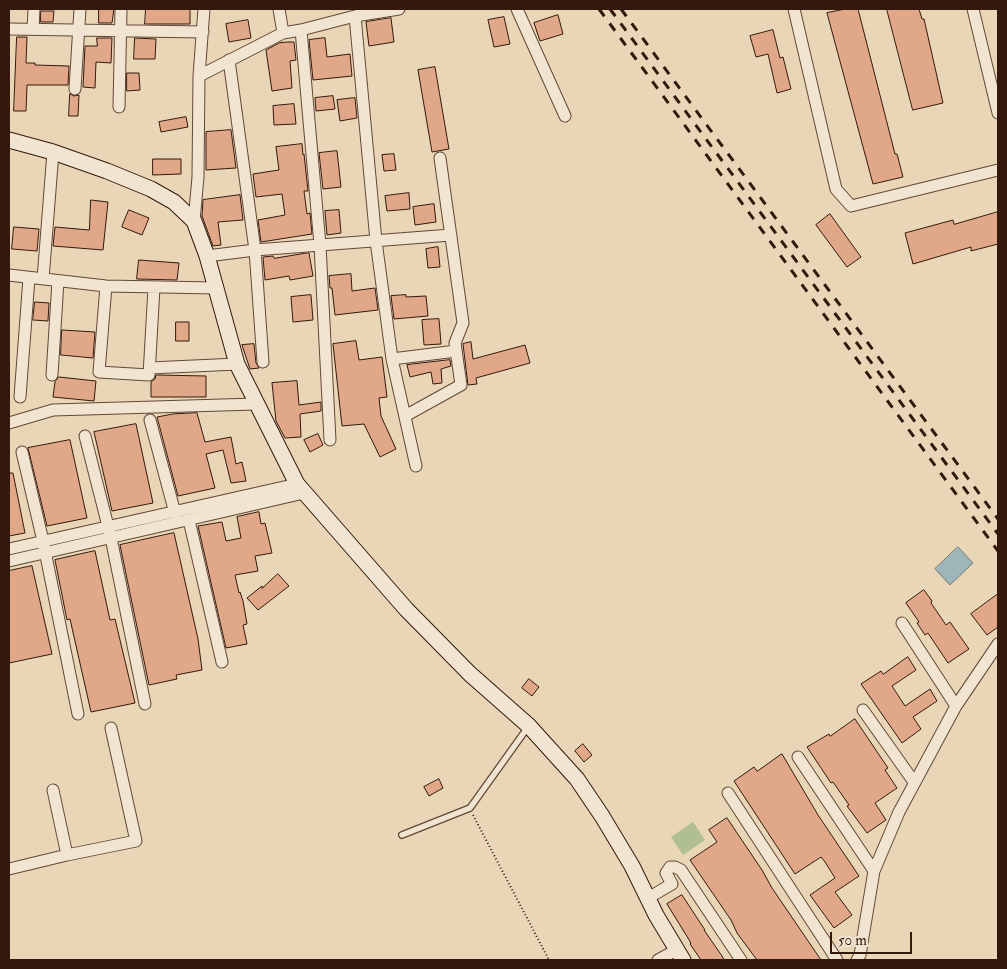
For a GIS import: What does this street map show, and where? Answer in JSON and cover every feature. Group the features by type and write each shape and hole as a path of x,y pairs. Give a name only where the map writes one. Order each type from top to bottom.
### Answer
{"main road":[{"path":"9,140 107,170 151,189 174,202 194,221 237,364 300,489 406,609 470,674 529,726 577,779 632,866 656,915 680,955"}],"street":[{"path":"34,9 34,30"},
{"path":"75,89 80,9"},
{"path":"119,107 120,9"},
{"path":"194,221 198,177 199,76 204,9"},
{"path":"279,9 283,33"},
{"path":"199,76 283,33 301,30 351,14 400,9"},
{"path":"517,9 566,116"},
{"path":"794,9 836,189 851,206 998,170"},
{"path":"973,9 998,113"},
{"path":"351,14 376,241 392,359 416,466"},
{"path":"9,29 203,32"},
{"path":"301,30 320,245 330,440"},
{"path":"229,60 255,250 263,362"},
{"path":"43,279 53,152"},
{"path":"405,416 461,385 455,343 463,324 440,158"},
{"path":"206,256 255,250 451,235"},
{"path":"9,276 106,286 215,288"},
{"path":"20,397 29,278"},
{"path":"52,375 58,281"},
{"path":"106,286 99,372 149,375 154,288"},
{"path":"392,359 456,351"},
{"path":"150,368 237,364"},
{"path":"9,423 53,410 256,404"},
{"path":"150,420 175,513"},
{"path":"85,436 109,533 145,704"},
{"path":"22,452 44,547 78,714"},
{"path":"109,533 175,513 300,489"},
{"path":"9,549 44,547 109,533 189,520 300,489"},
{"path":"189,520 222,662"},
{"path":"9,561 44,547"},
{"path":"902,623 956,706"},
{"path":"857,960 860,955 874,871 914,782 956,706 998,644"},
{"path":"863,710 914,782"},
{"path":"9,869 67,855 136,842 111,728"},
{"path":"798,757 874,871"},
{"path":"54,790 67,855"},
{"path":"728,793 837,960"},
{"path":"648,898 672,884 666,873 670,867 681,870 741,960"},
{"path":"658,960 680,955"}],"lane":[{"path":"402,835 470,808 529,726"}],"path":[{"path":"470,808 549,960"}],"green space":[{"path":"693,822 705,840 683,855 671,837"}],"water":[{"path":"958,547 973,563 950,585 935,569"}],"building":[{"path":"99,9 114,9 112,23 99,23"},
{"path":"146,9 190,9 190,24 145,24"},
{"path":"846,9 858,9 895,154 897,154 903,177 873,184 827,13"},
{"path":"887,9 919,9 922,19 924,19 943,103 913,110"},
{"path":"41,11 54,11 53,22 41,22"},
{"path":"558,15 563,34 540,41 534,23"},
{"path":"504,17 510,44 494,47 488,20"},
{"path":"391,18 394,42 369,46 366,22"},
{"path":"248,20 251,38 229,42 226,24"},
{"path":"773,30 780,58 783,57 791,89 777,93 768,54 756,57 750,36"},
{"path":"17,37 27,37 26,63 69,66 68,85 27,85 26,111 14,111"},
{"path":"97,38 112,38 111,63 96,62 95,88 83,87 85,46 97,46"},
{"path":"135,38 156,39 155,59 134,59"},
{"path":"325,38 327,57 350,54 352,76 313,80 309,40"},
{"path":"294,42 296,60 290,61 292,88 272,91 266,50 279,43"},
{"path":"435,67 449,149 432,152 418,70"},
{"path":"127,73 139,73 140,90 127,91"},
{"path":"70,94 74,96 79,95 78,116 69,116"},
{"path":"333,96 335,109 316,111 315,98"},
{"path":"355,98 357,118 340,121 337,100"},
{"path":"294,104 296,124 274,125 273,106"},
{"path":"186,117 188,127 161,132 159,122"},
{"path":"231,130 236,168 206,170 206,132"},
{"path":"302,144 308,191 304,191 307,214 310,213 312,234 261,242 258,220 285,215 282,194 256,197 253,174 279,170 276,147"},
{"path":"337,151 341,187 323,189 319,153"},
{"path":"394,154 396,170 384,171 382,155"},
{"path":"153,159 181,159 181,174 153,175"},
{"path":"409,193 410,209 387,211 385,196"},
{"path":"240,195 243,220 218,222 221,245 213,246 202,216 203,200"},
{"path":"91,200 108,202 103,250 53,246 55,227 89,230"},
{"path":"434,204 436,222 415,225 413,207"},
{"path":"129,210 149,218 142,235 122,227"},
{"path":"339,210 341,233 327,235 325,211"},
{"path":"998,212 998,244 971,251 971,247 913,264 905,233 953,220 954,224"},
{"path":"830,214 861,257 847,267 816,225"},
{"path":"14,227 39,229 37,251 12,249"},
{"path":"438,247 440,267 428,268 426,249"},
{"path":"309,253 313,276 290,280 289,276 265,280 263,257 273,256 274,258"},
{"path":"139,260 179,263 177,280 137,279"},
{"path":"351,274 352,291 375,288 378,310 335,315 329,276"},
{"path":"311,295 313,320 293,322 291,297"},
{"path":"406,295 406,297 426,296 428,316 394,319 391,296"},
{"path":"35,302 49,303 48,321 33,320"},
{"path":"439,319 441,344 424,345 422,320"},
{"path":"176,322 189,322 189,341 176,341"},
{"path":"62,330 95,332 93,358 61,355"},
{"path":"356,341 359,360 382,357 387,397 379,398 381,416 396,449 380,457 364,424 342,426 333,344"},
{"path":"471,342 473,359 525,345 530,363 476,378 477,384 468,385 463,344"},
{"path":"254,344 256,363 259,368 250,369 242,345"},
{"path":"450,360 451,366 441,369 442,383 433,384 431,372 410,377 407,365"},
{"path":"156,375 206,376 206,397 151,397 151,382 155,379"},
{"path":"59,377 96,381 94,401 53,397 55,382"},
{"path":"297,381 299,405 321,402 321,411 300,414 301,437 285,438 276,421 272,383"},
{"path":"197,413 205,442 231,437 236,464 242,462 246,481 231,483 223,450 206,454 215,488 178,496 157,417"},
{"path":"136,424 153,503 112,511 94,432"},
{"path":"318,434 323,445 310,452 304,440"},
{"path":"70,440 87,518 47,526 28,448"},
{"path":"9,473 13,473 25,533 9,536"},
{"path":"259,512 261,524 265,523 272,553 255,556 258,571 235,575 243,601 247,624 243,625 247,644 226,648 198,526 222,522 226,541 241,538 237,517"},
{"path":"174,533 198,639 202,670 176,675 177,679 149,685 120,545"},
{"path":"95,551 110,620 115,619 135,703 91,712 70,619 67,620 55,560"},
{"path":"32,566 52,654 9,663 9,571"},
{"path":"278,574 289,586 258,610 247,598"},
{"path":"924,590 946,625 950,622 969,649 948,663 928,633 925,635 906,603"},
{"path":"998,594 998,627 987,635 971,614"},
{"path":"908,657 916,670 892,686 905,706 930,689 937,701 913,717 921,729 902,743 861,684 881,671 883,674"},
{"path":"529,679 539,687 532,696 522,688"},
{"path":"855,719 888,768 885,770 897,788 875,803 886,820 867,833 807,747 829,734 830,736"},
{"path":"583,744 592,755 584,762 575,751"},
{"path":"782,754 818,815 859,876 835,892 852,915 834,928 810,895 835,878 825,862 821,857 795,874 734,781 754,767 757,771"},
{"path":"439,779 443,788 429,796 424,787"},
{"path":"727,818 821,960 757,960 737,933 731,920 690,860 717,842 709,830"},
{"path":"682,895 724,960 701,960 690,944 667,904"}],"railway":[{"path":"599,9 998,551"},
{"path":"610,9 998,534"},
{"path":"621,9 998,519"}]}
